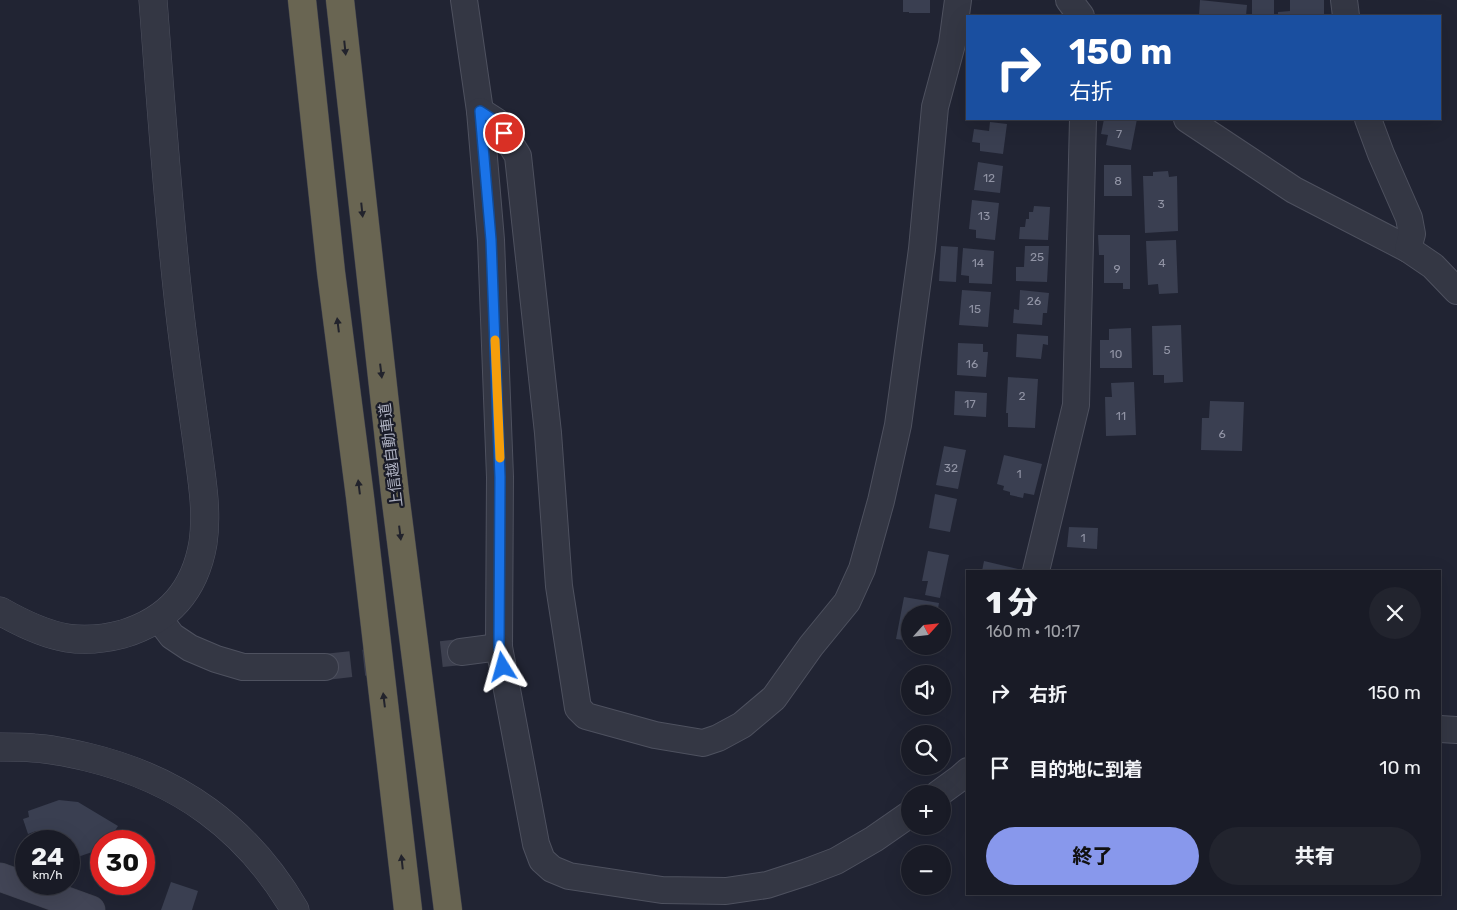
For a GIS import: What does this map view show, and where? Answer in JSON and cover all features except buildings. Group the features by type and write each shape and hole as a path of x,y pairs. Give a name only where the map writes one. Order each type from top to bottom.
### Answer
{"highway":[{"path":"302,0 330,262 408,910"},
{"name":"上信越自動車道","path":"340,0 393,474 448,910"}],"main road":[{"path":"0,877 91,910"}],"street":[{"path":"0,611 18,622 40,631 67,638 89,640 107,638 127,633 159,619 174,605 186,589 196,568 202,543 205,516 203,487 178,295 153,0"},
{"path":"464,0 480,111 491,240 500,477 499,647 536,844 542,860 552,869 569,876 662,890 726,891 775,882 836,861 874,839 901,820"},
{"path":"480,111 497,122 518,156 548,433 558,586 578,708 586,716 655,735 702,743 718,738 742,725 774,698 811,646 847,602 862,569 898,425 922,249 935,107 952,44 958,0"},
{"path":"1068,0 1080,15"},
{"path":"1344,0 1346,15"},
{"path":"1036,570 1076,404 1083,120"},
{"path":"1189,120 1294,190 1408,249 1434,266 1457,291"},
{"path":"1368,120 1380,154 1409,218 1412,234 1408,249"},
{"path":"159,619 172,636 190,648 216,659 243,667 326,667"},
{"path":"461,652 499,647"},
{"path":"1441,729 1457,730"},
{"path":"0,747 35,748 79,755 105,761 170,786 196,802 221,821 246,844 271,873 295,910"},
{"path":"950,785 966,773"}],"tunnel":[{"path":"325,667 461,652"}],"slow traffic":[{"path":"495,340 500,458"}],"route":[{"path":"503,667 499,647 500,477 491,240 480,111 497,122 504,133"}]}
